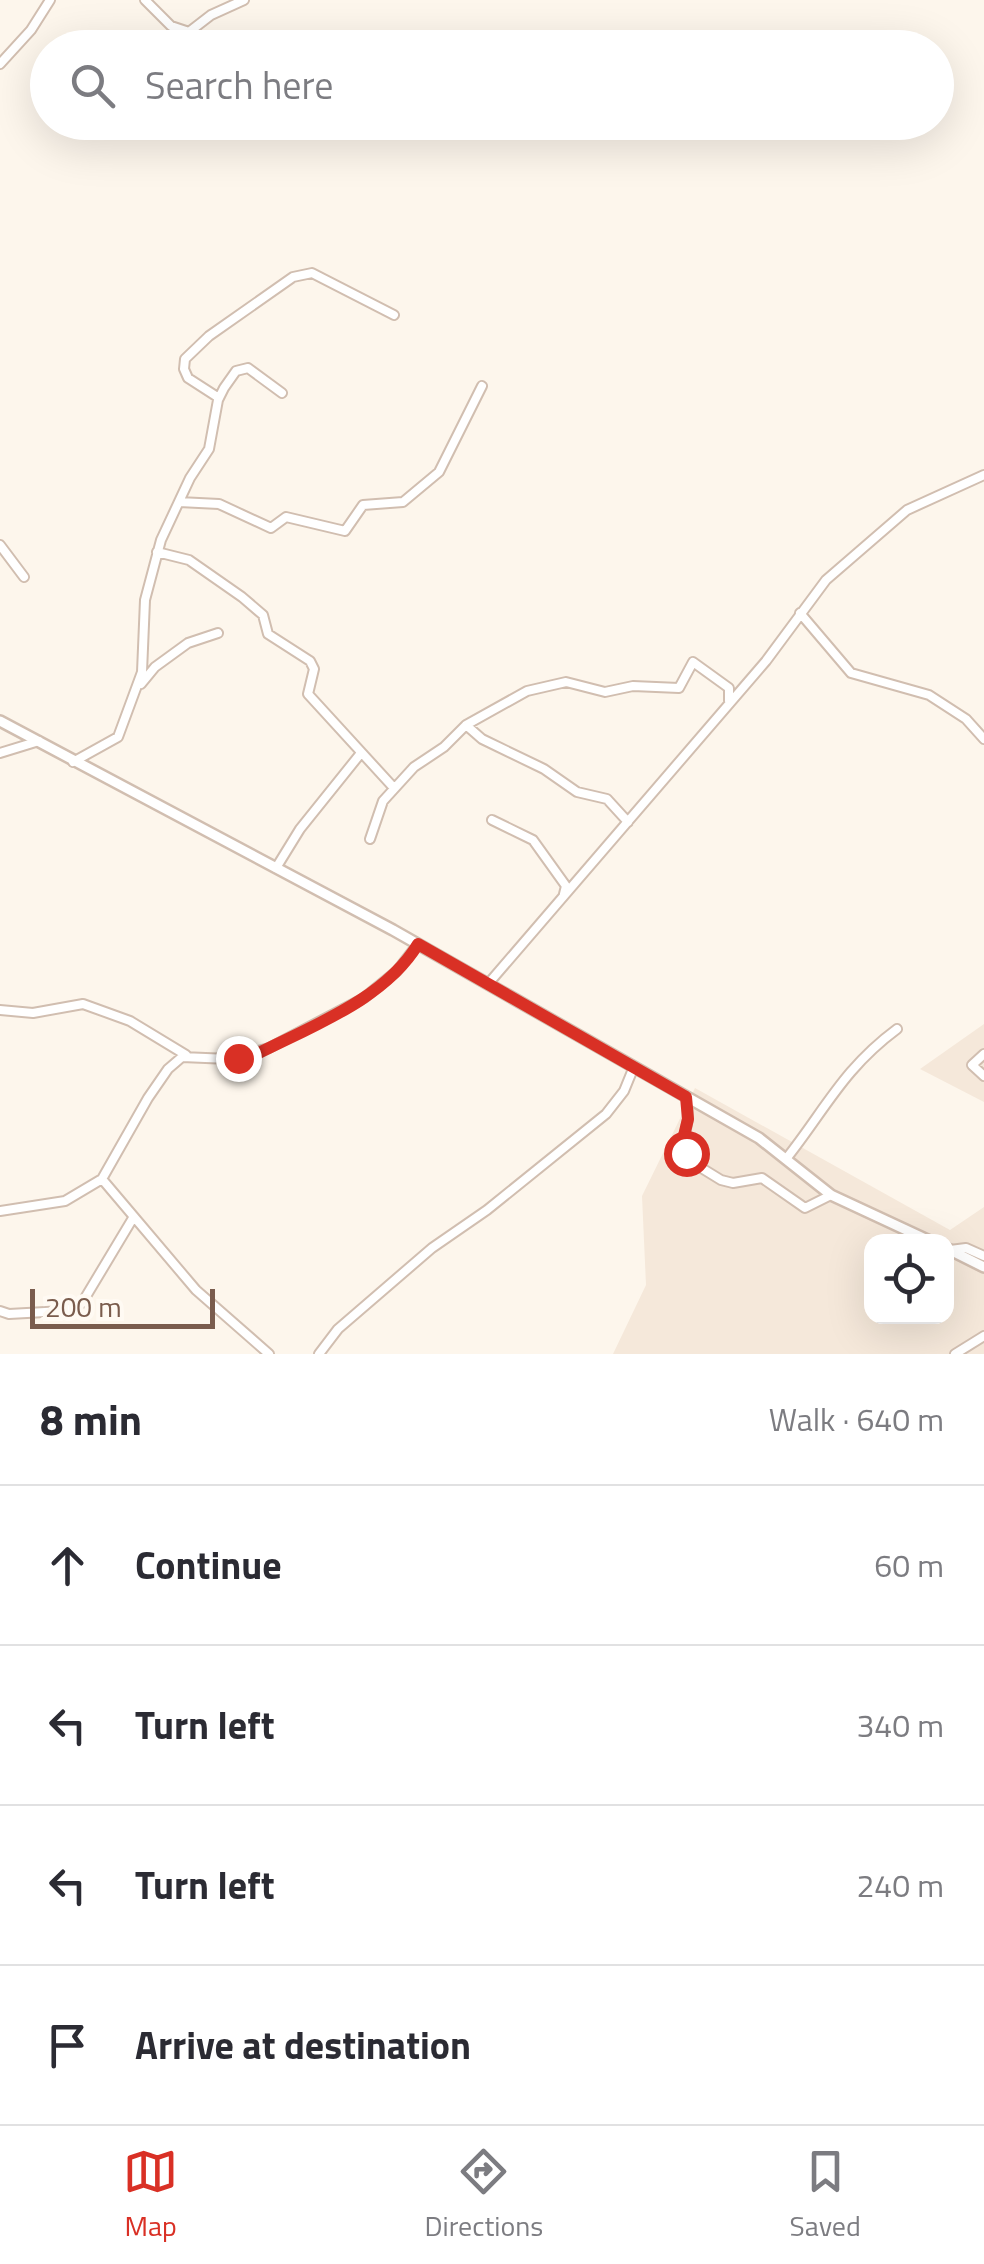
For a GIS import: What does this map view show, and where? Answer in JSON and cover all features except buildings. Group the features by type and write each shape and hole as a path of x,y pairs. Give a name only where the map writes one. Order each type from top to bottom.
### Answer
{"street":[{"path":"31,30 50,0"},
{"path":"145,0 171,26 182,30"},
{"path":"191,30 211,15 244,0"},
{"path":"0,64 30,31"},
{"path":"219,398 188,378 185,359 208,336 293,277 312,274 394,316"},
{"path":"72,762 118,738 138,688 145,649 142,621 157,552 210,444 219,398 236,371 248,368 282,393"},
{"path":"179,502 219,504 271,528 286,517 345,531 359,508 371,503 403,502 439,472 482,386"},
{"path":"488,984 766,662 826,580 895,518 984,475"},
{"path":"0,545 24,577"},
{"path":"157,552 189,560 263,614 268,634 310,661 314,669 308,694 394,788"},
{"path":"800,613 850,674 929,695 966,718 984,739"},
{"path":"138,688 150,671 188,642 218,633"},
{"path":"370,840 383,801 414,767 466,726 527,691 560,682 605,692 633,686 679,688 694,662 728,688 730,701"},
{"path":"0,721 418,944 758,1138 831,1196 914,1234"},
{"path":"466,726 482,740 544,769 577,792 606,799 628,822"},
{"path":"3,752 17,730"},
{"path":"3,752 39,741"},
{"path":"276,868 329,790 360,753"},
{"path":"492,820 542,848 565,884 563,895"},
{"path":"0,1010 20,1014 70,1005 90,1006 130,1022 188,1056 223,1060 257,1054 364,998 398,971 418,944"},
{"path":"786,1159 830,1093 896,1029"},
{"path":"984,1054 972,1066 984,1076"},
{"path":"0,1211 65,1201 102,1180 124,1136 168,1069 188,1056"},
{"path":"319,1354 338,1328 432,1248 487,1210 606,1114 624,1091 633,1069"},
{"path":"686,1097 688,1119 682,1148 701,1169 728,1183 762,1178 804,1208 831,1196"},
{"path":"102,1180 134,1223 196,1290 269,1354"},
{"path":"0,1312 63,1311 82,1303 134,1223"},
{"path":"954,1249 966,1248 984,1256"},
{"path":"954,1252 984,1267"},
{"path":"955,1354 984,1336"}],"shaded area":[{"path":"984,1024 984,1102 920,1069"},
{"path":"695,1088 950,1230 984,1207 984,1354 613,1354 646,1285 642,1196"}],"route":[{"path":"238,1058 257,1054 364,998 409,960 418,944 686,1097 688,1119 682,1148 686,1153"}]}
